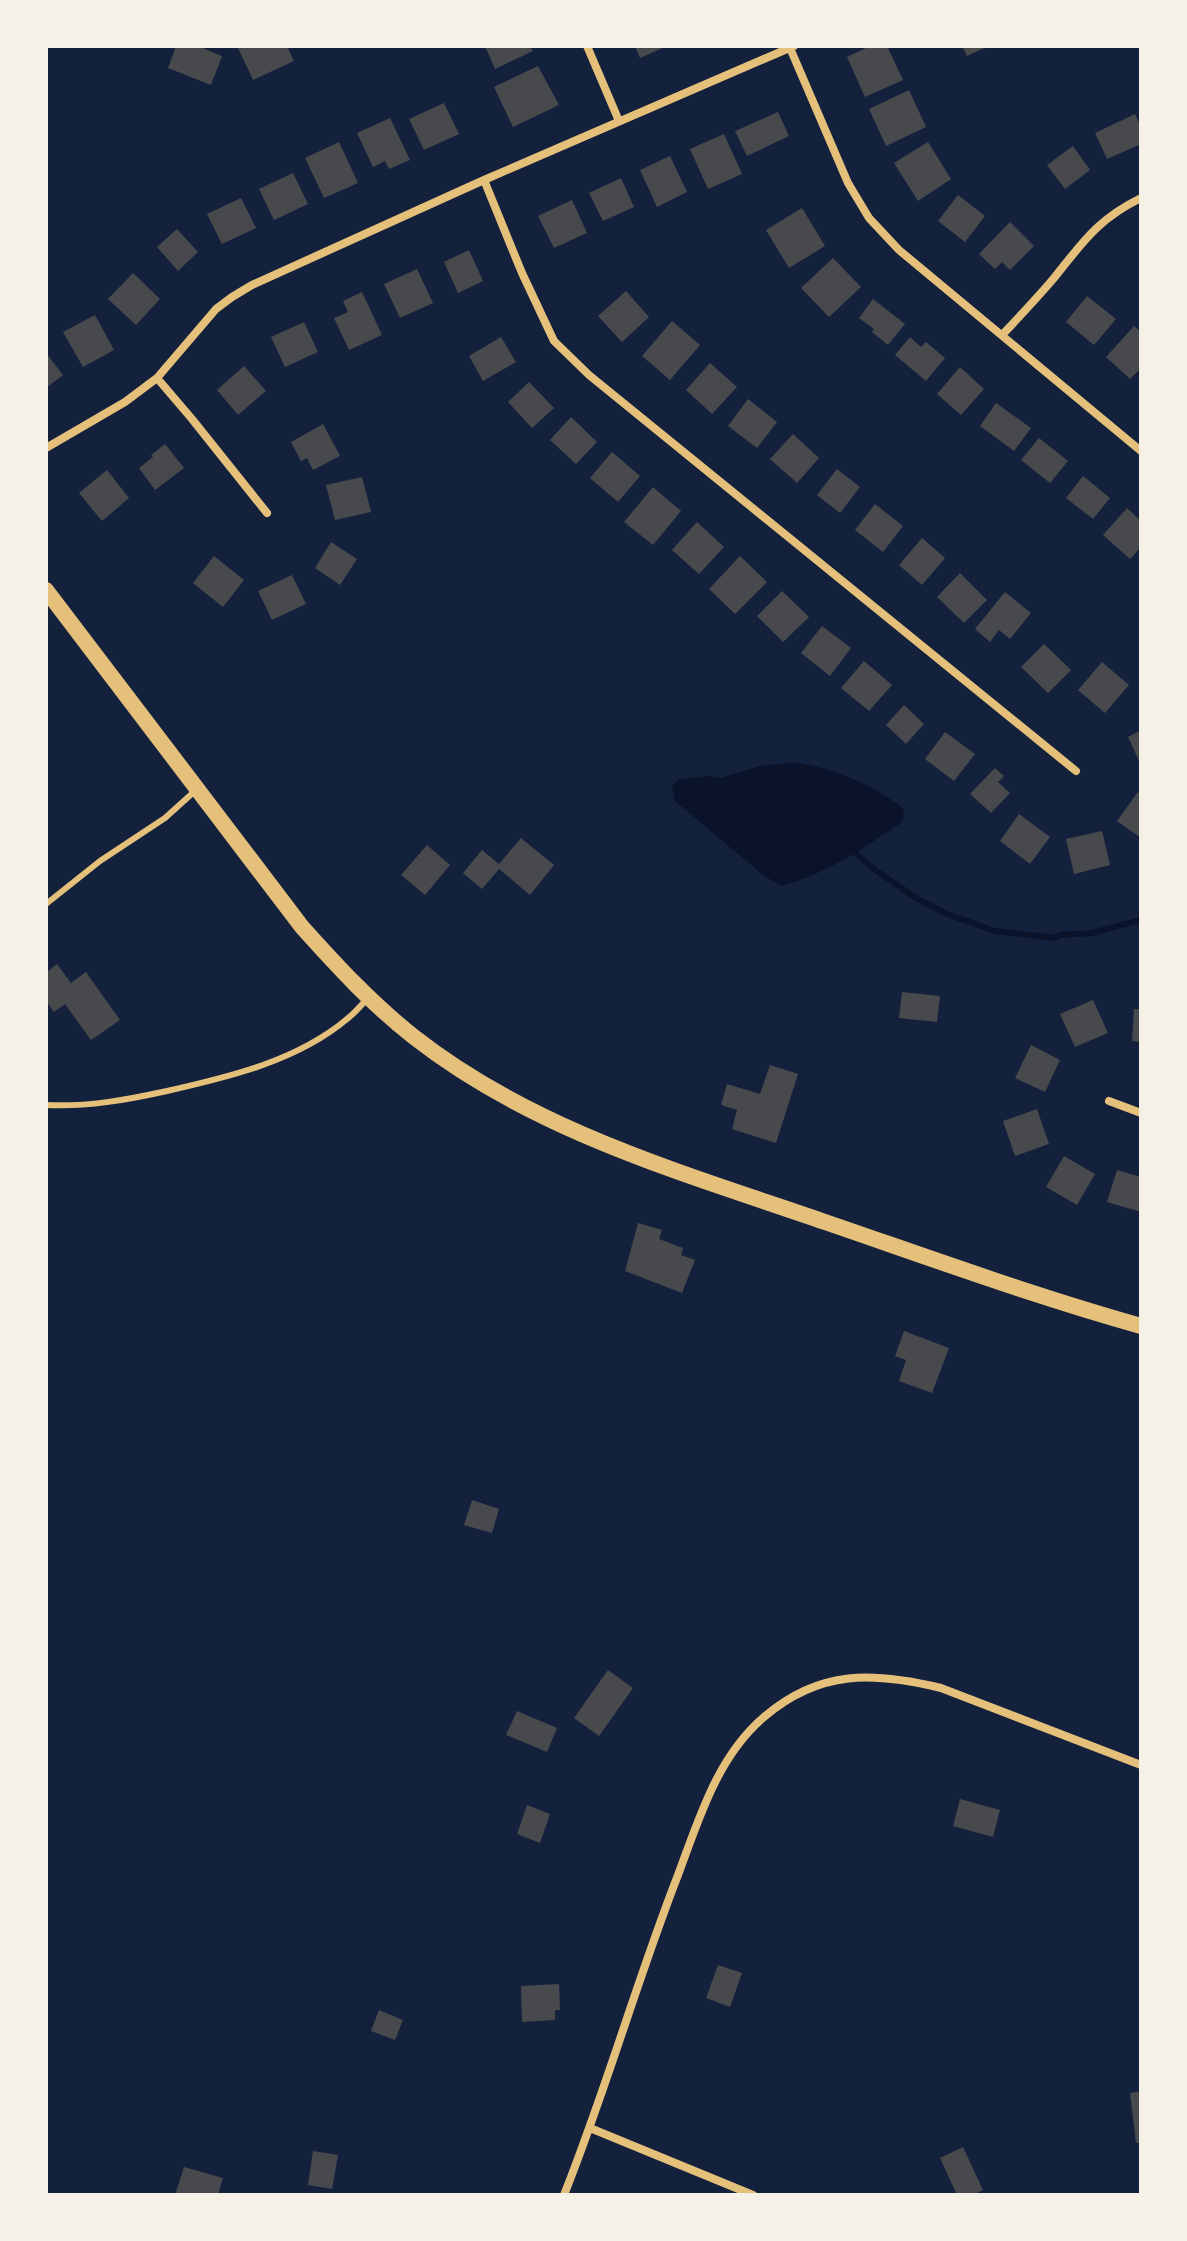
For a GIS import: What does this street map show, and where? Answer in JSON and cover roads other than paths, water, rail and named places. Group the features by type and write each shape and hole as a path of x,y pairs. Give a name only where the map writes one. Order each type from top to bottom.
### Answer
{"main road":[{"path":"46,590 302,927 369,997 415,1038 485,1085 578,1133 640,1158 1001,1283 1141,1326"}],"street":[{"path":"587,46 619,121"},
{"path":"46,448 125,402 157,378 216,309 232,297 331,248 792,47 848,183 869,218 899,250 1141,451"},
{"path":"484,180 554,341 589,375 1076,771"},
{"path":"1003,334 1052,280 1085,237 1122,207 1141,198"},
{"path":"157,378 267,513"},
{"path":"1109,1101 1141,1113"},
{"path":"564,2195 590,2128 661,1917 707,1800 737,1744 782,1703 829,1681 855,1676 911,1681 941,1688 1141,1765"},
{"path":"590,2128 753,2195"}],"lane":[{"path":"46,904 100,861 165,818 196,790"},
{"path":"46,1105 73,1106 118,1101 204,1082 272,1062 346,1020 369,997"}],"water":[{"path":"795,762 838,773 879,792 903,808 901,823 829,867 782,886 764,876 675,801 672,786 679,779 721,778 759,766"}],"waterway":[{"path":"851,849 916,898 947,914 995,931 1054,938 1092,933 1141,920"}]}
